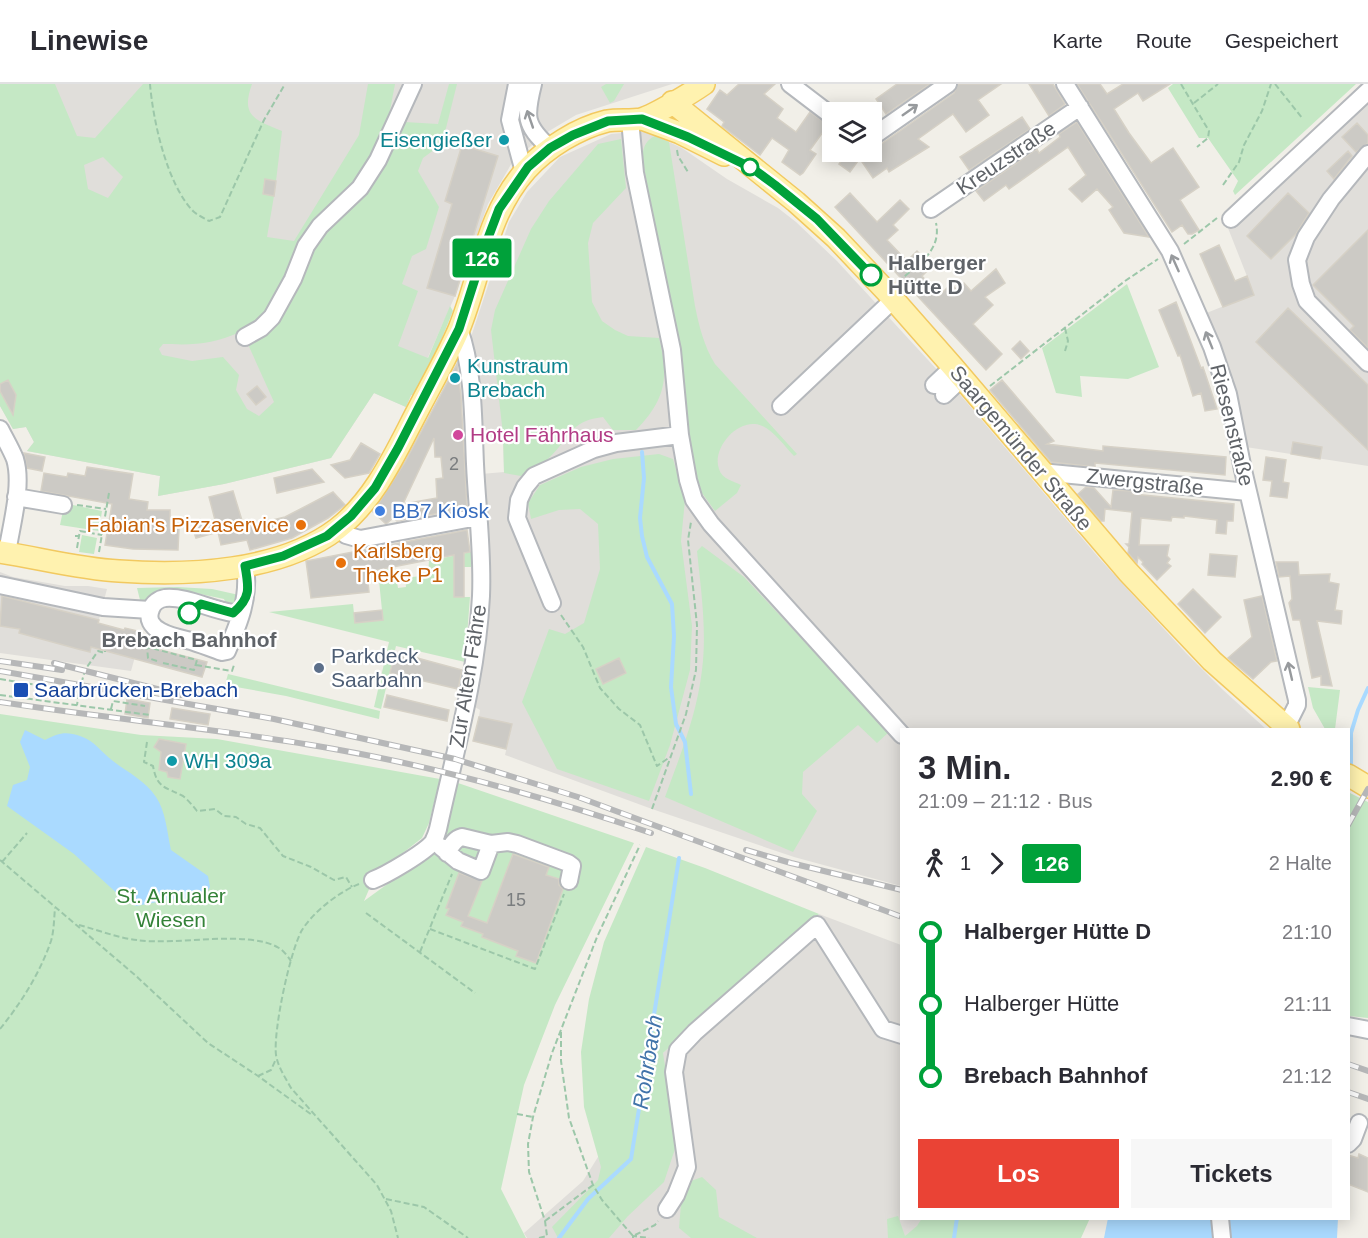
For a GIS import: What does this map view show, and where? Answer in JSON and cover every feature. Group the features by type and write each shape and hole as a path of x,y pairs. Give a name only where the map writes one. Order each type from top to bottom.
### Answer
{"main road":[{"path":"3,553 117,571 149,573 194,571 245,566 292,553 338,528 366,499 383,475 459,329 499,209 524,172 550,148 590,127 608,121 636,119 702,86"},
{"path":"685,135 702,86"},
{"path":"672,102 685,135"},
{"path":"636,119 685,135"},
{"name":"Saargemünder Straße","path":"685,135 729,146 752,168 817,219 958,372 1128,572 1195,644 1231,679 1288,728"}],"street":[{"path":"245,337 261,328 272,317 293,279 306,246 320,226 360,188 378,160 413,84"},
{"path":"517,84 510,120 524,172"},
{"path":"533,84 527,109 528,120 540,139 550,148"},
{"path":"790,84 822,108"},
{"path":"882,130 948,84"},
{"name":"Riesenstraße","path":"1065,84 1170,251 1200,316 1228,394 1248,492 1297,700 1288,728"},
{"path":"1236,215 1368,91"},
{"name":"Kreuzstraße","path":"931,209 1080,107"},
{"path":"636,119 635,173 672,350 680,435 694,500 711,524 900,733"},
{"path":"1368,154 1331,199 1312,227 1297,260 1301,284 1307,301 1368,363"},
{"path":"781,406 870,320 890,296"},
{"name":"Zur Alten Fähre","path":"434,841 460,740 477,644 482,570 468,363 459,329"},
{"path":"939,390 958,372"},
{"path":"0,429 16,461 16,497 3,553"},
{"path":"552,603 518,518 519,500 525,487 534,476 594,448 680,435"},
{"name":"Zwergstraße","path":"1041,472 1248,492"},
{"path":"16,497 63,505"},
{"path":"338,528 346,535 360,539 478,517"},
{"path":"239,608 219,622 201,615 201,604 166,598 159,600 150,610 151,622 155,627 167,626 185,634 187,640 216,650 227,651 247,584 245,566"},
{"path":"0,585 103,607 150,610"},
{"path":"453,857 458,838 491,844 508,842 568,863 572,866 569,881"},
{"path":"373,880 384,876 434,841 453,857 482,871 491,844"},
{"path":"667,1209 676,1195 687,1167 674,1072 678,1050 695,1032 817,925 883,1029 900,1034"},
{"path":"1350,1026 1368,1030"},
{"path":"1350,1142 1358,1123"},
{"path":"1220,1220 1222,1238"}],"path":[{"path":"150,84 162,150 179,192 194,212 209,221 220,217 264,120 285,84"},
{"path":"1181,84 1209,131 1208,138 1197,147"},
{"path":"1193,104 1218,84"},
{"path":"1223,185 1239,162 1244,145 1273,84 1303,119"},
{"path":"685,135 678,156 688,172"},
{"path":"890,296 934,249 937,230 931,209"},
{"path":"1001,377 1125,281 1170,251 1188,243 1225,211 1236,215"},
{"path":"1065,328 1068,341 1065,351"},
{"path":"100,545 109,493"},
{"path":"652,809 686,714 696,670 698,625 688,540 694,500"},
{"path":"63,505 66,503 106,509"},
{"path":"77,549 77,536 80,531 102,535"},
{"path":"552,603 584,647 600,688 619,709 640,725 657,766 671,756"},
{"path":"157,661 148,658 147,647 197,660"},
{"path":"77,705 83,673 98,651 105,653 105,651"},
{"path":"163,663 194,670 198,655"},
{"path":"196,665 232,670 234,666"},
{"path":"0,679 79,692"},
{"path":"0,695 150,715"},
{"path":"111,709 113,701 145,706"},
{"path":"147,742 144,762 153,766 155,779 168,791 184,797 197,811 216,809 224,816 236,817 246,824 260,828 283,856 311,867 333,880 346,877 352,887"},
{"path":"27,833 1,861 135,975 208,1043 316,1118"},
{"path":"539,1238 549,1237 529,1172 528,1144 533,1117 561,1029 597,937 640,845"},
{"path":"420,952 430,929 453,857"},
{"path":"373,880 352,887 327,904 310,920 297,942 276,1025 276,1058 291,1088 377,1185 386,1199 398,1238"},
{"path":"430,929 535,969 569,881"},
{"path":"0,1029 18,1007 38,969 51,939 55,908"},
{"path":"366,913 475,993"},
{"path":"76,924 136,940 172,942 208,939 264,942 281,948 291,961"},
{"path":"561,1029 561,1061 569,1118 593,1185 602,1200 633,1237 649,1238"},
{"path":"258,1076 271,1070 276,1058"},
{"path":"517,1114 533,1117"},
{"path":"545,1221 593,1185"},
{"path":"386,1199 424,1207 468,1238"},
{"path":"633,1237 655,1225 667,1209"}],"shaded area":[{"path":"0,84 672,84 576,115 549,131 513,161 488,204 455,296 406,407 374,393 331,458 224,484 158,496 160,476 27,451 34,442 26,427 13,429 0,406"},
{"path":"1368,91 1368,466 1239,446 1199,316 1254,294 1226,223"},
{"path":"645,131 682,148 727,179 778,208 796,222 837,261 963,398 1099,558 1186,653 1265,728 900,728 900,886 794,857 652,809 505,755 512,725 479,717 480,710 475,707 486,645 489,571 481,474 504,472 503,435 479,436 471,337 509,222 527,192 560,157 611,134"},
{"path":"0,572 13,577 65,586 107,589 98,623 142,632 131,671 0,653"},
{"path":"819,914 900,945 900,1220 943,1220 944,1238 527,1238 524,1233 583,1181 663,1053"}],"green space":[{"path":"0,84 55,84 77,136 95,138 143,84 252,84 249,110 258,120 282,131 276,181 265,180 263,194 274,196 267,237 294,241 359,135 368,84 395,84 388,121 438,124 449,84 457,84 442,144 423,158 418,171 439,207 426,249 412,256 402,284 418,291 398,346 428,358 450,306 453,311 433,360 406,407 374,393 331,458 224,484 158,496 160,476 27,451 34,442 26,427 13,429 0,406","holes":["103,157 123,177 108,198 88,189 84,165","242,331 274,402 259,416 247,409 236,390 239,375 223,357 192,361 162,355 159,349 163,344 203,343"]},
{"path":"606,84 624,84 614,101 610,103 601,87"},
{"path":"1173,84 1356,84 1235,195 1233,191 1238,181 1208,138 1199,138 1168,88"},
{"path":"655,136 669,142 695,306 708,350 715,364 797,454 794,456 761,425 747,425 733,432 722,446 719,454 719,469 728,479 741,485 737,493 715,511 702,493 694,467 642,156 649,139"},
{"path":"621,139 626,188 593,223 588,243 592,302 602,321 615,330 628,336 659,338 664,377 659,398 636,430 613,430 603,417 592,419 577,426 549,458 535,468 521,476 504,473 503,434 491,330 495,310 531,229 549,201 598,144"},
{"path":"1127,284 1159,367 1128,379 1080,376 1082,397 1056,393 1042,348"},
{"path":"659,454 673,459 685,500 681,541 692,626 690,670 670,745 649,801 557,769 522,702 549,629 565,634 584,623 600,569 598,524 580,509 559,510 531,519 528,503 540,485 581,467 613,459"},
{"path":"68,504 102,511 99,531 60,525 64,506"},
{"path":"82,535 97,538 94,554 79,552"},
{"path":"702,546 744,577 889,732 877,743 858,725 803,772 802,794 817,811 793,852 665,797 687,735 700,686 704,625 697,551"},
{"path":"471,552 471,567 454,567 454,597 470,597 465,662 396,646 381,709 374,707 389,642 269,612 353,604 355,623 383,620 378,571 395,568 398,588 406,587 405,578 428,575 429,561"},
{"path":"137,588 212,589 239,595 236,603 226,604 224,599 186,591 161,592 142,601"},
{"path":"228,674 380,711 379,719 286,696 225,685"},
{"path":"1308,687 1340,690 1335,728 1324,728 1313,708"},
{"name":"St. Arnualer Wiesen","path":"0,714 141,735 217,739 440,779 429,823 422,838 377,871 364,901 444,843 458,783 634,843 555,1005 524,1085 501,1189 526,1238 0,1238"},
{"path":"1350,793 1368,802 1368,1018 1350,1016"},
{"path":"646,847 819,914 663,1053 677,1143 664,1182 628,1216 609,1238 558,1238 552,1227 598,1180 601,1167 584,1107 581,1052 589,999 604,942"},
{"path":"702,1177 716,1190 719,1217 757,1238 691,1238 679,1228 681,1204 691,1181"},
{"path":"898,1216 905,1236 921,1220 1089,1220 1081,1238 888,1238 887,1219"}],"water":[{"path":"25,730 45,740 66,733 85,738 147,786 162,809 171,850 208,876 210,887 203,898 173,899 136,906 121,897 74,854 7,806 13,785 27,780 30,767 20,742"},
{"path":"1108,1220 1214,1220 1218,1238 1104,1238"},
{"path":"1227,1220 1338,1220 1337,1238 1227,1238"}],"building":[{"path":"739,84 775,84 764,94 783,109 777,118 796,132 810,112 822,121 822,133 810,150 816,154 803,173 800,175 782,162 789,150 772,138 760,155 722,126 724,122 707,109 720,90 727,95"},
{"path":"897,84 930,84 886,114 882,108 882,102 876,99"},
{"path":"958,84 1001,84 978,100 989,115 966,132 953,114 918,139 929,147 889,172 887,168 873,178 862,162 882,162 882,144 954,93"},
{"path":"1029,84 1053,84 1065,104 1049,116"},
{"path":"1077,84 1100,84 1107,94 1123,84 1170,84 1143,101 1138,93 1114,109 1151,163 1173,148 1199,187 1180,200 1199,230 1188,234 1182,225 1172,232"},
{"path":"1022,117 1030,129 969,170 960,157"},
{"path":"1077,122 1149,237 1124,233 1109,210 1113,207 1097,189 1082,202 1069,189 1086,175 1068,147 1009,189 1006,185 984,201 976,191 1037,149 1039,153 1060,137 1059,134"},
{"path":"1357,123 1368,135 1368,143 1356,152 1342,137"},
{"path":"462,145 498,156 455,296 427,288 452,204 445,201"},
{"path":"1348,151 1352,156 1334,179 1327,171"},
{"path":"840,162 857,162 850,172 839,164"},
{"path":"265,179 276,181 274,196 263,194"},
{"path":"850,193 877,222 900,200 909,209 893,225 898,230 887,240 907,261 917,251 932,266 922,276 939,296 951,284 957,290 964,283 971,291 996,269 1005,283 985,297 993,305 973,324 1002,354 986,370 835,207"},
{"path":"1288,193 1309,213 1296,234 1271,259 1247,236"},
{"path":"1368,230 1368,348 1350,330 1354,326 1313,285"},
{"path":"1219,245 1235,281 1247,276 1254,295 1223,307 1200,254"},
{"path":"1176,302 1201,368 1203,367 1217,409 1205,411 1201,393 1193,396 1180,355 1178,356 1159,310"},
{"path":"1288,308 1368,385 1368,450 1256,342"},
{"path":"1020,341 1029,351 1021,359 1012,349"},
{"path":"457,364 467,508 397,521 393,518 386,524 373,512 405,462","holes":["434,438 435,457 441,457 443,478 436,479 437,498 403,504"]},
{"path":"8,380 16,395 13,415 0,391 0,384"},
{"path":"1002,380 1054,441 1047,444 1103,451 1103,446 1226,457 1225,475 1095,463 1095,467 1051,462 990,390"},
{"path":"257,386 266,397 256,405 247,394"},
{"path":"1293,442 1322,447 1320,459 1291,454"},
{"path":"361,443 380,454 369,473 345,478 331,465 350,460"},
{"path":"24,453 45,457 42,471 27,468"},
{"path":"1266,457 1286,460 1283,482 1289,483 1287,498 1270,496 1272,481 1263,480"},
{"path":"87,467 133,474 129,499 148,502 147,510 170,510 170,528 179,528 178,550 133,549 105,545 112,504 41,491 44,473 67,477 68,473 85,476"},
{"path":"312,469 324,482 277,493 274,478"},
{"path":"1086,487 1094,488 1111,507 1113,490 1234,504 1233,521 1227,521 1226,534 1216,533 1217,520 1184,516 1184,518 1172,517 1171,521 1141,518 1139,545 1169,545 1167,556 1170,559 1167,563 1171,566 1157,580 1138,557 1137,563 1128,553 1129,547 1126,544 1129,544 1132,512 1105,509 1104,521 1101,521 1078,494"},
{"path":"233,491 244,527 285,517 333,492 345,505 328,518 292,538 250,550 247,540 221,545 218,532 196,538 192,527 215,520 209,497"},
{"path":"467,530 470,552 464,553 464,597 454,597 454,555 367,572 369,592 311,598 306,561"},
{"path":"1210,554 1237,556 1235,577 1208,575"},
{"path":"1276,562 1298,562 1299,575 1330,574 1329,582 1339,584 1335,610 1342,611 1341,624 1317,621 1332,686 1321,685 1321,676 1312,678 1300,620 1293,620 1289,603 1292,599 1290,576 1279,577"},
{"path":"1193,589 1221,617 1205,633 1178,604"},
{"path":"2,596 99,620 98,623 124,630 125,628 142,632 138,644 207,662 202,677 91,647 90,652 78,649 19,633 20,629 0,626"},
{"path":"1262,596 1277,661 1271,662 1253,679 1228,658 1252,637 1244,600"},
{"path":"382,610 383,620 355,623 354,613"},
{"path":"395,652 462,670 458,689 390,673"},
{"path":"619,658 626,673 603,684 596,669"},
{"path":"387,695 449,710 447,721 384,707"},
{"path":"127,699 150,703 148,718 125,714"},
{"path":"172,708 210,714 208,725 170,719"},
{"path":"479,717 512,724 506,749 473,741"},
{"name":"WH 309a","path":"159,739 186,744 180,779 168,777 167,772 159,770 161,752 154,747"},
{"path":"513,854 549,867 546,875 559,879 559,885 563,889 536,963 516,956 518,951 482,937 483,934 461,926 463,922 446,915 449,909 446,908 459,873 482,881 468,916 487,923"},
{"path":"1359,1154 1368,1158 1368,1192 1350,1185 1350,1156 1358,1158"}],"waterway":[{"name":"Rohrbach","path":"642,452 644,478 640,518 642,536 647,557 672,604 674,636 671,687 676,724 685,742 691,794"},
{"path":"1351,768 1351,733 1368,688"},
{"name":"Rohrbach","path":"559,1238 588,1199 631,1159 679,858"},
{"path":"954,1238 957,1220"}],"railway":[{"path":"0,661 62,670"},
{"path":"54,663 181,695"},
{"path":"0,671 274,719 455,759 578,797 900,916"},
{"path":"0,702 251,736 414,765 494,785 651,833"},
{"path":"1350,821 1368,789"},
{"path":"746,850 900,890"},
{"path":"1350,1065 1368,1071"},
{"path":"1350,1093 1368,1099"}],"bus line":[{"name":"126","path":"189,613 201,604 233,613 246,599 245,566 283,556 327,536 351,516 375,488 459,329 499,209 528,167 550,148 573,135 608,121 642,119 680,133 752,168 775,185 817,219 871,275"}],"place":[{"name":"Eisengießer","path":"504,140"},
{"name":"Halberger Hütte D","path":"871,275"},
{"name":"Kunstraum Brebach","path":"455,378"},
{"name":"Hotel Fährhaus","path":"458,435"},
{"name":"BB7 Kiosk","path":"380,511"},
{"name":"Fabian's Pizzaservice","path":"301,525"},
{"name":"Karlsberg Theke P1","path":"341,563"},
{"name":"Brebach Bahnhof","path":"189,613"},
{"name":"Parkdeck Saarbahn","path":"319,668"},
{"name":"Saarbrücken-Brebach","path":"21,690"},
{"name":"WH 309a","path":"172,761"}]}
